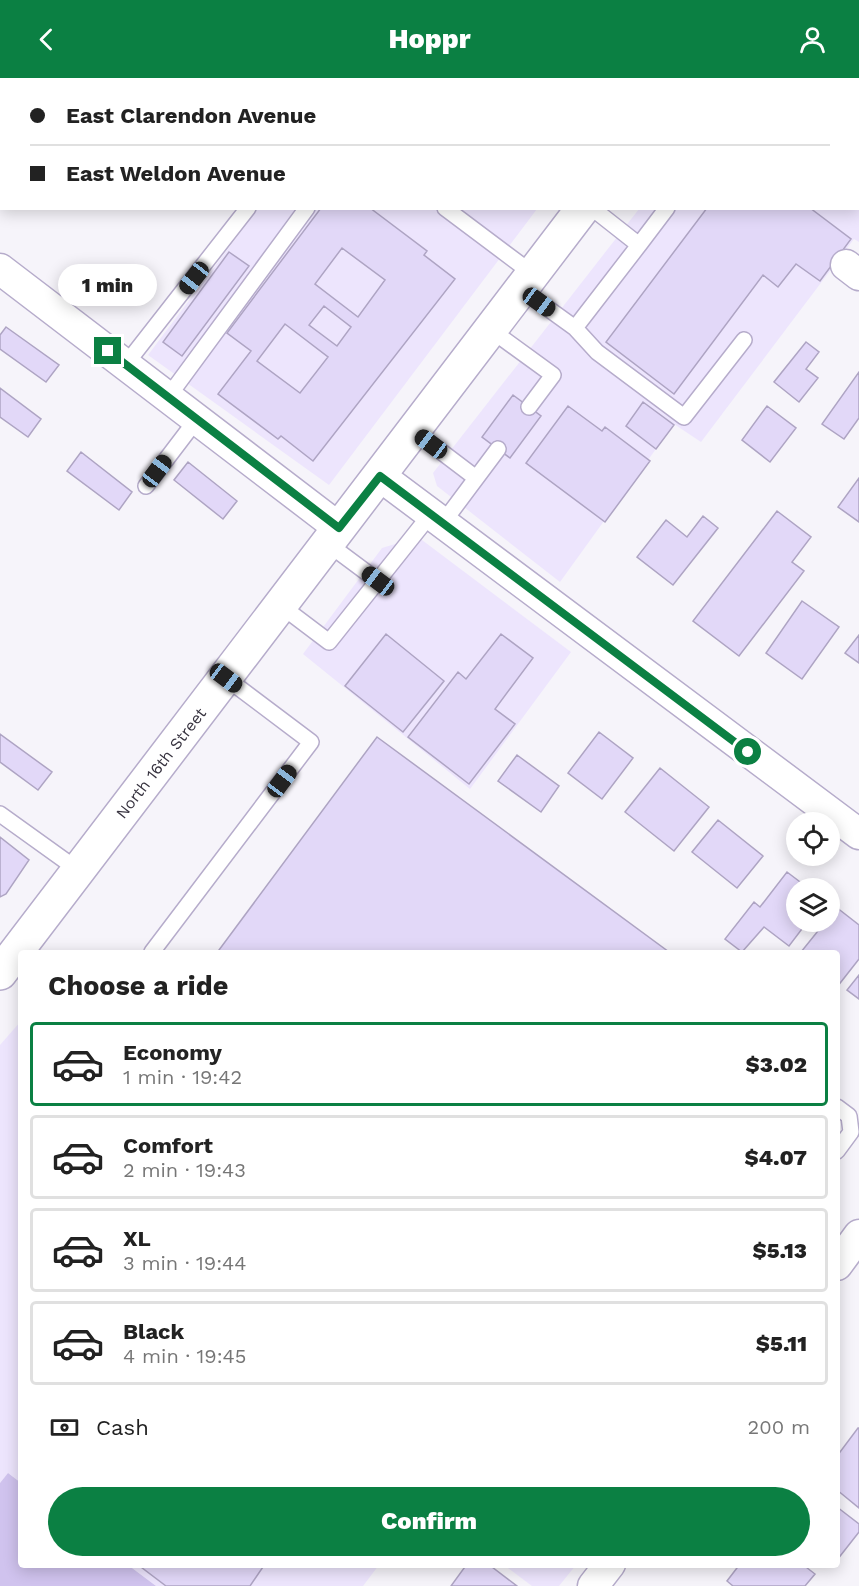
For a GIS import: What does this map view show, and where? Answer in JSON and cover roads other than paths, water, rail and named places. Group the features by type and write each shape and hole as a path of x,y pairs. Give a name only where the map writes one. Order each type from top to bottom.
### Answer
{"main road":[{"name":"North 16th Street","path":"9,956 226,678 581,210"}],"street":[{"path":"0,269 197,418 333,535"},
{"path":"380,476 859,834"},
{"path":"840,1261 859,1235"},
{"path":"593,1586 607,1568"}],"lane":[{"path":"126,364 246,210"},
{"path":"168,397 306,210"},
{"path":"447,210 527,282 597,352 684,417 744,340"},
{"path":"594,210 639,245"},
{"path":"575,328 665,210"},
{"path":"491,330 553,375 529,407"},
{"path":"146,486 197,418"},
{"path":"414,431 476,478"},
{"path":"280,606 329,642 378,581 476,478 498,449"},
{"path":"333,535 378,581"},
{"path":"154,950 311,742 226,678"},
{"path":"0,814 78,870"},
{"path":"840,1109 849,1116 851,1132 840,1147"}]}
